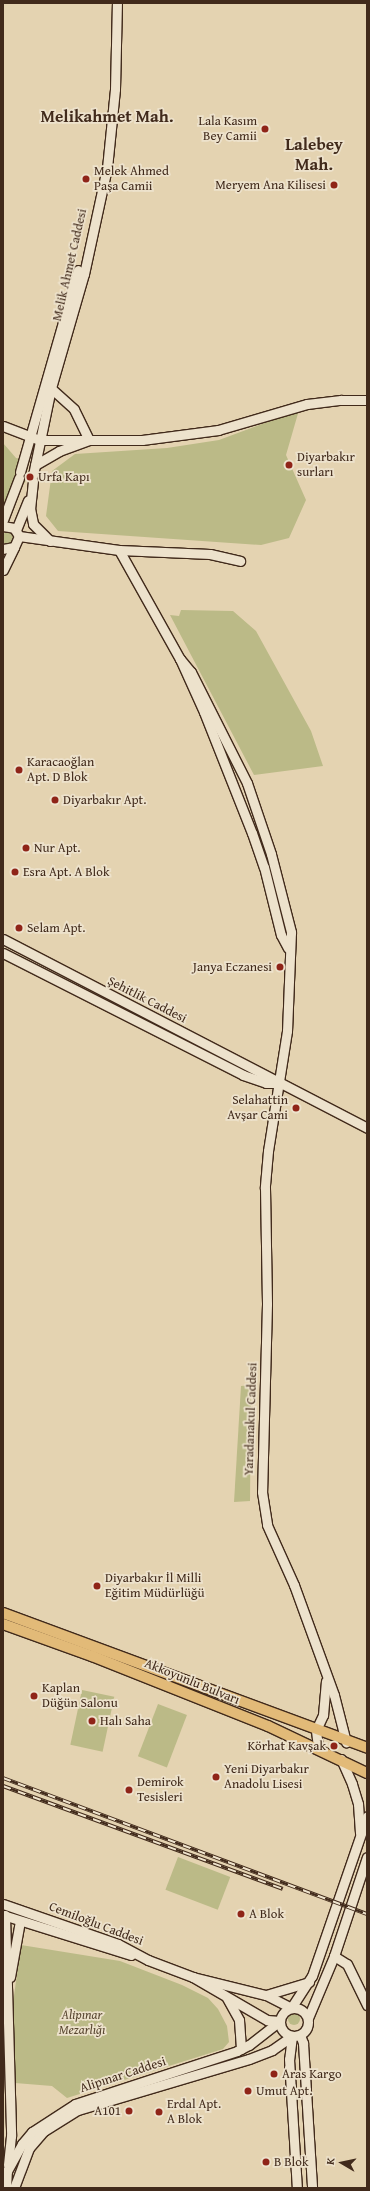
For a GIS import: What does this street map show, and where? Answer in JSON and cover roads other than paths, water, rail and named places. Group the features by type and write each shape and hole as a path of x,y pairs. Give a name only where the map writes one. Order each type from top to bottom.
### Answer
{"main road":[{"name":"Akkoyunlu Bulvarı","path":"3,1613 105,1649 346,1742 367,1748"},
{"name":"Akkoyunlu Bulvarı","path":"3,1624 92,1656 318,1747 367,1773"}],"street":[{"name":"Melik Ahmet Caddesi","path":"30,495 39,440 51,388 84,274 107,168 115,90 118,3"},
{"path":"3,520 19,475 28,436 78,270"},
{"path":"51,388 74,409 89,440"},
{"path":"3,426 39,440 142,440 198,434 307,404 341,400 367,400"},
{"path":"35,466 59,451 89,440"},
{"path":"3,570 14,547 17,533 30,495"},
{"path":"30,495 30,508 33,524 51,542"},
{"path":"3,526 10,526 17,533 51,542 119,550 210,554 240,561"},
{"path":"3,549 14,547"},
{"path":"119,550 180,659 252,833 264,867 281,935 288,948"},
{"path":"180,659 191,672 230,746 262,828 291,932 288,948"},
{"path":"252,833 262,828"},
{"name":"Şehitlik Caddesi","path":"3,939 154,1019 225,1052 279,1083 367,1128"},
{"name":"Yaradanakul Caddesi","path":"288,948 291,977 287,1031 268,1152 265,1188 267,1304 262,1492 267,1525 294,1585 326,1676 346,1742"},
{"name":"Şehitlik Caddesi","path":"3,953 243,1075 266,1082 279,1083"},
{"path":"318,1747 316,1730 323,1715 326,1676"},
{"path":"341,1759 358,1804 360,1836"},
{"path":"312,2188 303,2043 296,2035 282,2029 280,2021 282,2014 291,2008 309,1982 367,1816"},
{"path":"297,2188 289,2059 296,2035 308,2026 308,2018 334,1956 367,1857"},
{"name":"Cemiloğlu Caddesi","path":"3,1904 118,1944 148,1960"},
{"path":"4,1915 11,2136 7,2171 19,2170"},
{"name":"Cemiloğlu Caddesi","path":"4,1915 148,1960"},
{"path":"7,1992 20,1921"},
{"path":"334,1956 347,1964 367,2005"},
{"path":"148,1960 193,1977 266,1995 291,2008 300,2008 308,2018"},
{"path":"193,1977 267,2020 280,2021"},
{"path":"266,1995 309,1982"},
{"path":"227,1998 239,2020 240,2049"},
{"name":"Alipınar Caddesi","path":"6,2188 7,2171 22,2144 32,2132 75,2104 240,2049 280,2021"},
{"name":"Alipınar Caddesi","path":"14,2188 19,2170 29,2148 44,2131 78,2110 249,2059 272,2050 296,2035"}],"railway":[{"path":"3,1778 367,1914"},
{"path":"3,1786 283,1889"}],"place":[{"name":"Lala Kasım Bey Camii","path":"265,129"},
{"name":"Melek Ahmed Paşa Camii","path":"86,179"},
{"name":"Meryem Ana Kilisesi","path":"334,185"},
{"name":"Diyarbakır surları","path":"289,465"},
{"name":"Urfa Kapı","path":"30,477"},
{"name":"Karacaoğlan Apt. D Blok","path":"19,770"},
{"name":"Diyarbakır Apt.","path":"55,800"},
{"name":"Nur Apt.","path":"26,848"},
{"name":"Esra Apt. A Blok","path":"15,872"},
{"name":"Selam Apt.","path":"19,928"},
{"name":"Janya Eczanesi","path":"280,967"},
{"name":"Selahattin Avşar Cami","path":"296,1108"},
{"name":"Diyarbakır İl Milli Eğitim Müdürlüğü","path":"97,1586"},
{"name":"Kaplan Düğün Salonu","path":"34,1696"},
{"name":"Halı Saha","path":"92,1721"},
{"name":"Körhat Kavşak","path":"334,1746"},
{"name":"Yeni Diyarbakır Anadolu Lisesi","path":"216,1777"},
{"name":"Demirok Tesisleri","path":"129,1790"},
{"name":"A Blok","path":"241,1914"},
{"name":"Aras Kargo","path":"274,2074"},
{"name":"Umut Apt.","path":"248,2091"},
{"name":"A101","path":"129,2111"},
{"name":"Erdal Apt. A Blok","path":"159,2112"},
{"name":"B Blok","path":"266,2162"}],"district":[{"name":"Melikahmet Mah.","path":"107,116"},
{"name":"Lalebey Mah.","path":"314,154"}],"park label":[{"name":"Alipınar Mezarlığı","path":"82,2024"}]}
